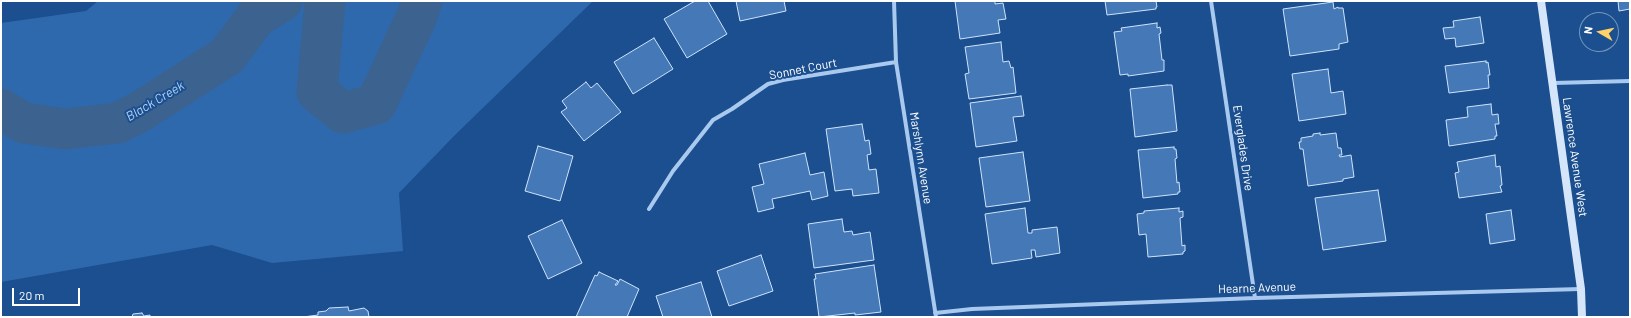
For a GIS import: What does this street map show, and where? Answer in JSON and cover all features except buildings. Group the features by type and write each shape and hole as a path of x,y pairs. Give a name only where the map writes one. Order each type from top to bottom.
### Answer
{"main road":[{"name":"Lawrence Avenue West","path":"1541,1 1581,289 1582,317"}],"street":[{"name":"Marshlynn Avenue","path":"894,1 896,62 935,315"},
{"name":"Everglades Drive","path":"1211,1 1255,298"},
{"name":"Sonnet Court","path":"649,209 673,171 713,120 732,109 768,84 782,80 896,62"},
{"path":"1553,83 1630,81"},
{"name":"Hearne Avenue","path":"935,315 972,309 1255,298 1581,289"}],"shaded area":[{"path":"98,1 593,1 454,136 399,193 403,251 272,263 212,245 1,282 1,23 86,11"}],"waterway":[{"name":"Black Creek","path":"1,109 24,123 65,129 118,123 141,111 227,56 256,17 282,1"},
{"name":"Black Creek","path":"325,1 317,92 343,113 376,104 417,16 422,1"}]}
